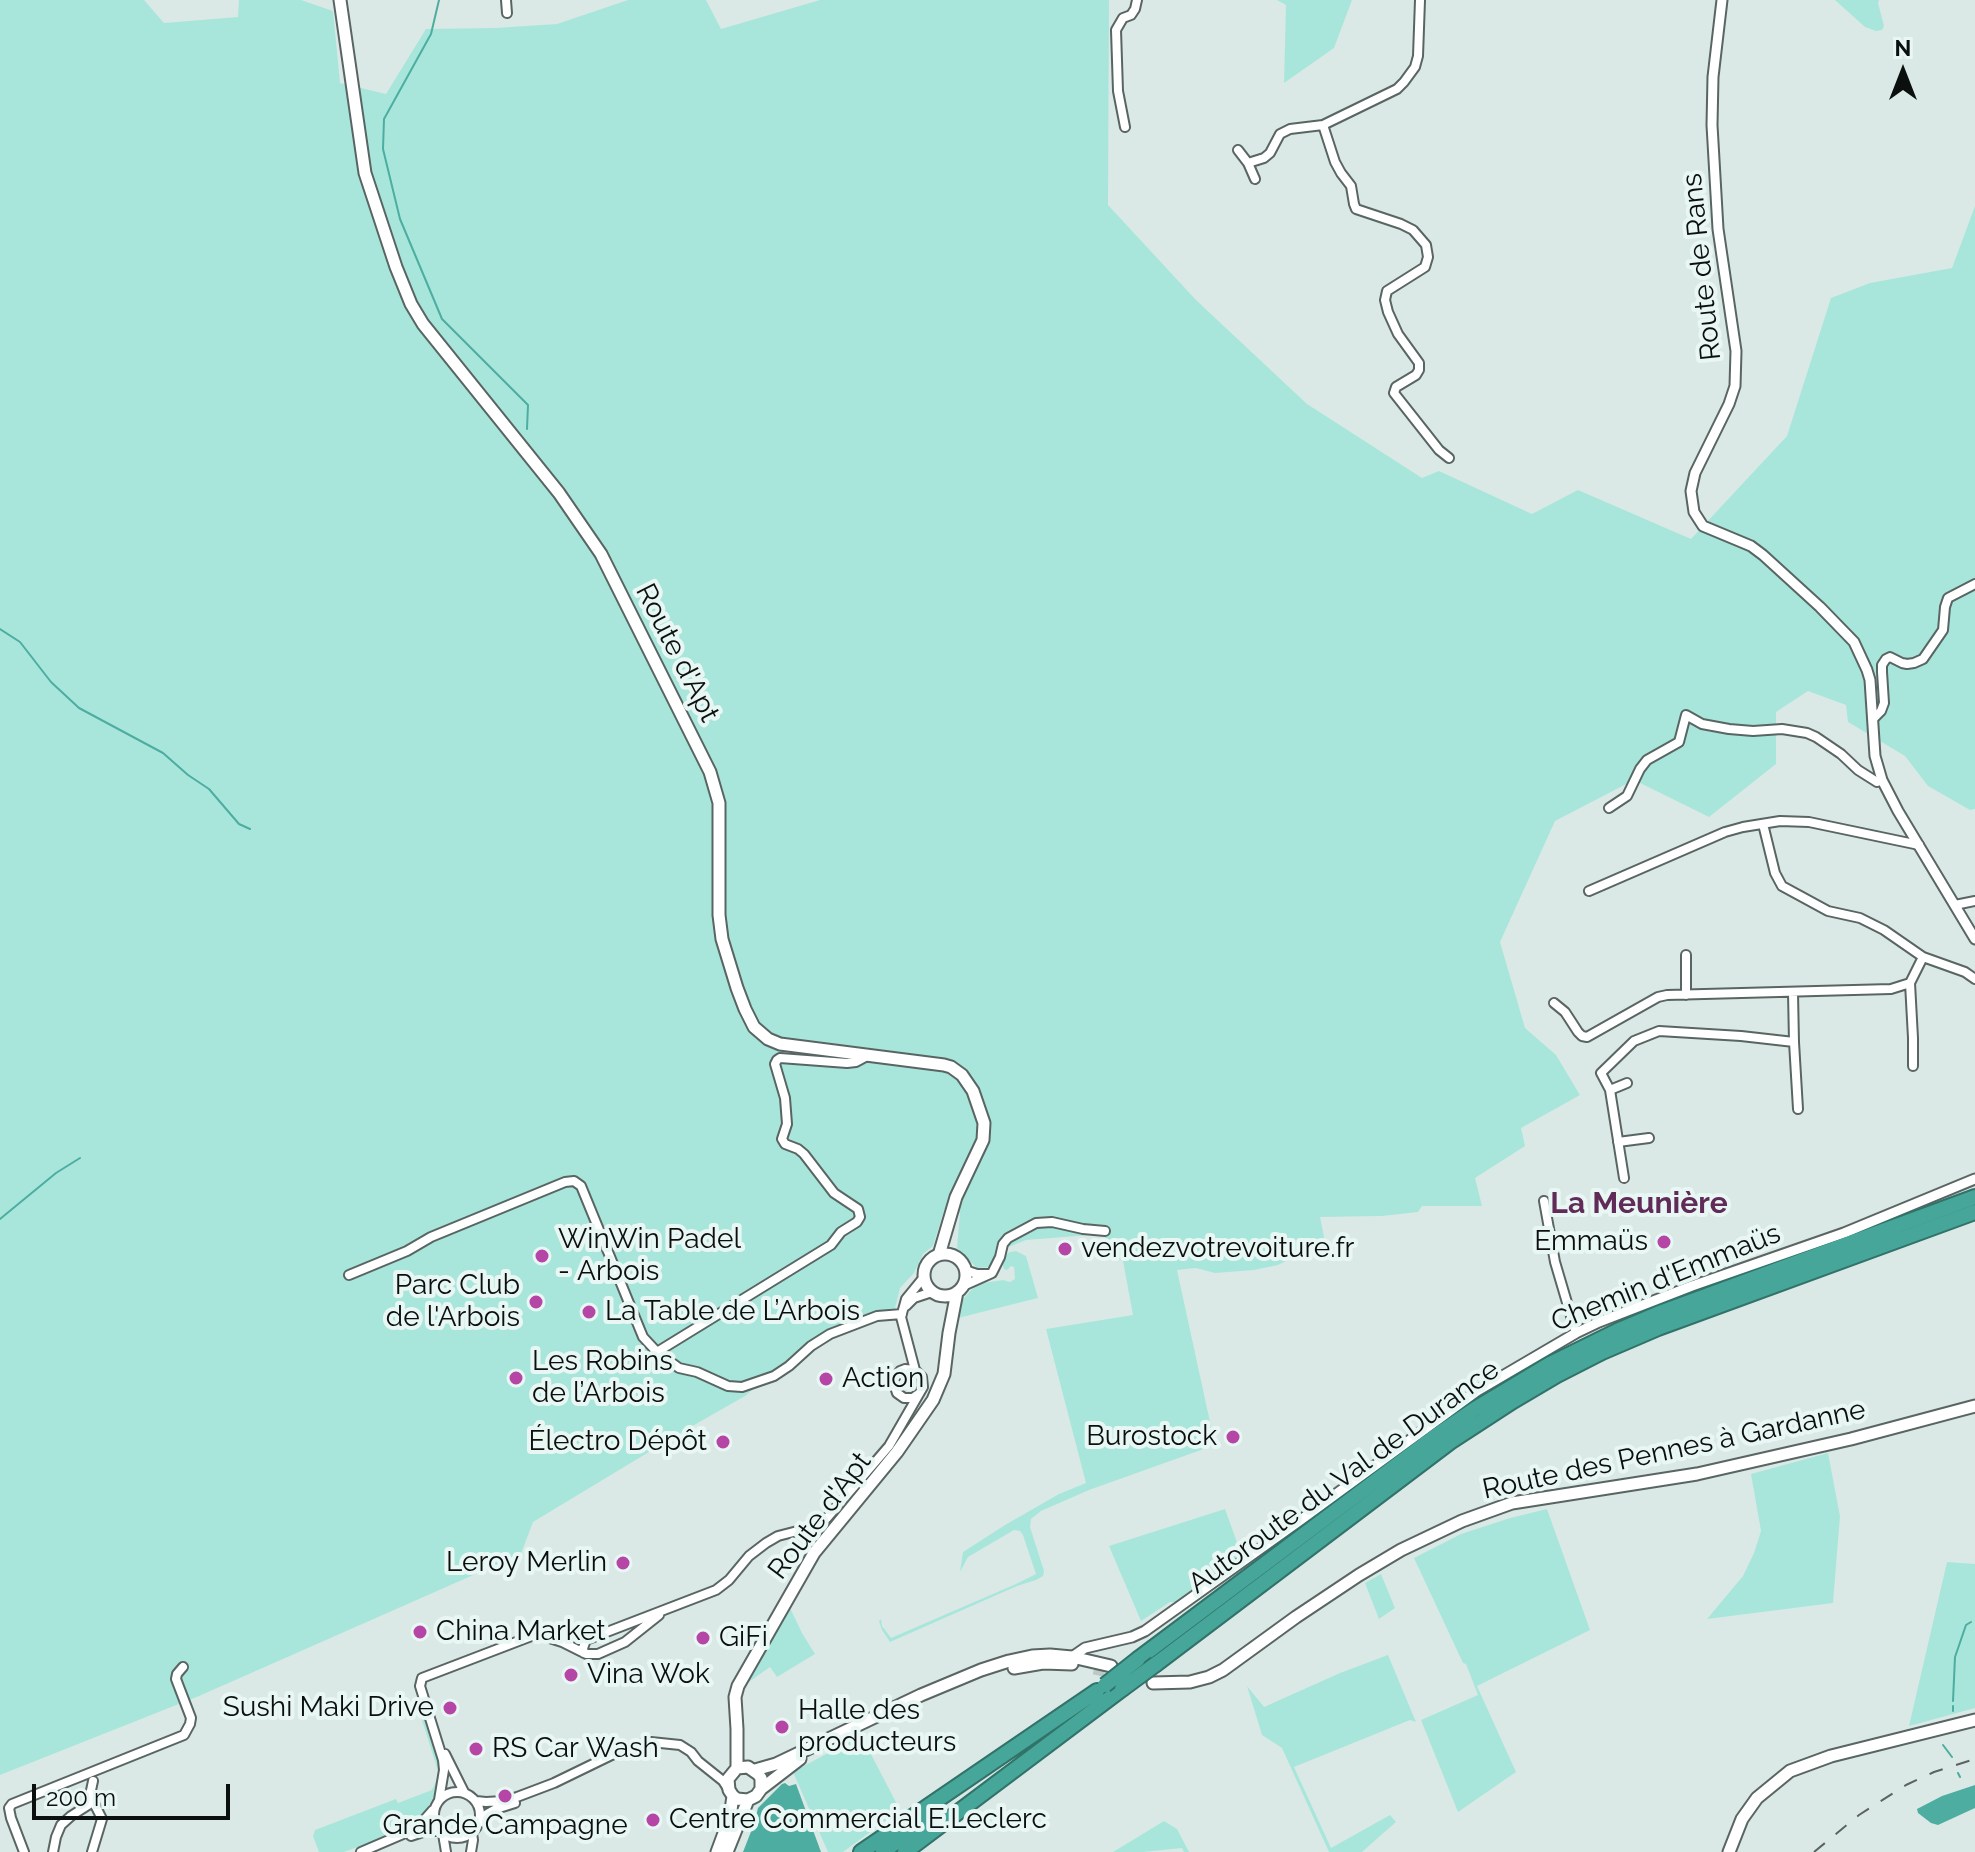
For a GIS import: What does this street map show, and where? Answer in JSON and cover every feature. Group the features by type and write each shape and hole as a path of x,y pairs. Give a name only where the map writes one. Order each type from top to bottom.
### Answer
{"highway":[{"name":"Autoroute du Val de Durance","path":"883,1852 1434,1437 1550,1364 1662,1312 1975,1197"},
{"name":"Autoroute du Val de Durance","path":"905,1852 1122,1689 1156,1675 1450,1442 1513,1401 1602,1352 1658,1328 1975,1212"},
{"path":"861,1852 1101,1688"}],"main road":[{"name":"Route d'Apt","path":"340,0 365,173 411,304 423,324 559,493 601,554 710,772 719,803 719,915 722,939 745,1009 760,1034 780,1044 951,1067 966,1079 973,1091 984,1123 983,1140 960,1188 939,1255"},
{"name":"Route d'Apt","path":"952,1213 951,1238 956,1258"},
{"path":"939,1255 956,1258 965,1270 960,1289 949,1296 936,1294 928,1287 925,1268 939,1255"},
{"name":"Route d'Apt","path":"734,1771 737,1729 735,1697 744,1673 814,1553 897,1452 933,1400 944,1374 949,1333 960,1289"},
{"name":"Route d'Apt","path":"936,1294 944,1308 949,1333"},
{"name":"Route des Pennes à Gardanne","path":"1156,1675 1181,1678 1222,1665 1401,1550 1462,1521 1512,1503 1697,1474 1851,1439 1975,1406"},
{"path":"717,1852 730,1817 731,1793 728,1784 734,1771 742,1767 754,1769 776,1764 921,1695 1009,1661 1042,1655 1072,1657 1091,1665"},
{"path":"921,1695 987,1674 1049,1662 1111,1666"},
{"path":"1729,1852 1742,1819 1757,1798 1790,1771 1831,1756 1975,1720"},
{"name":"Route d'Apt","path":"737,1729 744,1752 754,1769"},
{"path":"731,1793 737,1799 748,1800 756,1796 789,1766 835,1737"},
{"path":"754,1769 761,1778 761,1789"},
{"path":"727,1852 748,1800"}],"street":[{"path":"506,0 507,13"},
{"path":"1125,127 1118,91 1116,30 1123,18 1131,15 1137,0"},
{"path":"1248,163 1264,158 1280,134 1290,129 1323,125 1397,89 1410,74 1418,56 1420,0"},
{"name":"Route de Rans","path":"1722,0 1713,77 1712,125 1718,229 1736,351 1735,386 1695,473 1691,502 1697,520 1703,526 1751,546 1763,555 1854,642 1867,670 1875,756 1882,780 1975,939"},
{"path":"1323,125 1335,162 1351,186 1356,209 1413,230 1426,245 1428,257 1425,267 1387,291 1385,300 1398,334 1419,363 1416,375 1396,387 1394,393 1439,450 1449,458"},
{"path":"1238,150 1255,179"},
{"path":"1873,719 1884,703 1882,665 1886,659 1890,657 1907,664 1923,659 1943,630 1948,598 1975,584"},
{"path":"1609,808 1627,796 1647,760 1679,742 1686,715 1702,724 1729,729 1782,729 1807,733 1877,782 1882,780"},
{"path":"1589,891 1725,832 1763,824 1794,820 1809,822 1919,845"},
{"path":"1763,824 1775,873 1782,886 1828,911 1860,918 1884,930 1923,957 1965,972 1975,979"},
{"path":"1955,905 1975,901"},
{"path":"1686,955 1686,995"},
{"path":"1913,1066 1910,983 1923,957"},
{"path":"1554,1003 1565,1012 1578,1032 1587,1037 1658,997 1891,989 1910,983"},
{"path":"1793,993 1798,1109"},
{"path":"1624,1178 1610,1090 1601,1073 1634,1041 1659,1031 1794,1042"},
{"path":"657,1352 831,1245 841,1232 857,1222 860,1217 858,1209 834,1193 804,1154 785,1144 782,1139 787,1124 785,1098 775,1064 780,1058 847,1063 869,1055"},
{"path":"1610,1090 1627,1083"},
{"path":"1618,1142 1649,1138"},
{"name":"Chemin d'Emmaüs","path":"1114,1641 1145,1631 1477,1391 1576,1333 1692,1286 1844,1233 1975,1179"},
{"path":"349,1275 407,1251 436,1235 574,1181 581,1186 643,1337 679,1368 697,1372 728,1386 742,1387 774,1376 830,1334 877,1316 902,1312 914,1298 936,1294"},
{"path":"1544,1201 1555,1262 1576,1333"},
{"path":"960,1289 992,1273 1008,1238 1036,1223 1052,1222 1105,1231"},
{"path":"965,1270 977,1274 992,1273"},
{"path":"910,1370 910,1350 902,1312 906,1299 924,1277"},
{"path":"562,1642 586,1640 716,1590 755,1551 775,1538 824,1520 889,1446 906,1418 923,1387 922,1377 910,1370 900,1371 894,1379 895,1389 905,1406 906,1418"},
{"path":"900,1396 909,1398 917,1395"},
{"path":"446,1852 442,1833 434,1819 444,1770 420,1686 425,1676 535,1634 589,1655 598,1654 627,1640 667,1610"},
{"path":"618,1628 627,1632 627,1640"},
{"path":"584,1653 586,1640"},
{"path":"1072,1657 1085,1648 1114,1641"},
{"path":"1091,1665 1094,1652 1114,1641"},
{"path":"24,1852 11,1818 9,1808 12,1804 184,1735 191,1718 176,1679 183,1667"},
{"path":"436,1735 464,1792 476,1801 479,1823"},
{"path":"476,1801 503,1801 517,1797 554,1783 626,1748 651,1742 680,1745 691,1752 723,1781 731,1793"},
{"path":"369,1852 426,1831 461,1838 472,1833 487,1814 496,1809 557,1787 628,1752 662,1747 677,1750 698,1761"},
{"path":"710,1772 734,1771"},
{"path":"92,1852 102,1819 90,1793 93,1781"},
{"path":"361,1852 417,1828 450,1792 464,1792"},
{"path":"53,1852 61,1825 93,1802"},
{"path":"471,1852 472,1833"}],"shaded area":[{"path":"0,0 144,0 164,23 238,17 239,0 301,0 333,11 340,83 386,94 426,29 557,24 628,0 706,0 721,29 820,0 1109,0 1108,205 1196,300 1307,404 1422,478 1439,471 1532,514 1578,490 1691,539 1787,436 1831,298 1870,283 1952,268 1975,206 1975,809 1970,810 1928,786 1905,756 1848,722 1846,705 1808,691 1776,712 1776,764 1709,817 1634,780 1555,821 1500,942 1525,1028 1556,1055 1580,1095 1521,1128 1525,1146 1475,1178 1482,1206 1422,1206 1418,1212 1382,1216 1320,1217 1327,1252 1254,1270 1215,1273 1196,1268 1177,1270 1215,1445 1089,1490 1041,1511 1031,1519 1030,1527 1044,1571 1043,1576 1036,1580 890,1642 879,1621 881,1619 891,1638 1036,1574 1023,1535 1014,1530 968,1557 960,1572 963,1552 1059,1494 1086,1483 1046,1329 1133,1315 1123,1261 1114,1254 1103,1234 1026,1240 996,1252 990,1267 977,1268 957,1248 960,1213 944,1210 933,1246 923,1254 914,1273 900,1288 895,1308 854,1319 814,1339 745,1396 533,1522 521,1554 199,1696 0,1775"},
{"path":"1277,0 1352,0 1334,48 1284,83 1286,5"},
{"path":"1835,0 1879,0 1882,30 1865,27"},
{"path":"1016,1251 1026,1256 1038,1298 958,1318 962,1300 977,1284 1015,1279 1014,1267 1004,1269 1002,1263 1004,1256"},
{"path":"1828,1453 1840,1516 1833,1603 1707,1619 1743,1576 1761,1531 1751,1474"},
{"path":"1225,1509 1243,1559 1182,1602 1170,1602 1141,1621 1109,1546"},
{"path":"1547,1509 1590,1630 1477,1686 1516,1772 1458,1812 1421,1720 1478,1695 1414,1558 1461,1534"},
{"path":"1947,1562 1975,1564 1975,1708 1909,1726"},
{"path":"1381,1574 1395,1608 1379,1619 1365,1583"},
{"path":"790,1608 815,1654 777,1677 770,1667 743,1686"},
{"path":"1388,1655 1416,1722 1410,1720 1294,1767 1331,1848 1390,1815 1396,1822 1362,1852 1329,1852 1282,1748 1262,1735 1247,1686 1264,1707"},
{"path":"425,1719 439,1757 441,1773 436,1793 426,1810 411,1825 387,1836 344,1852 319,1852 313,1836 315,1830 396,1799 398,1803 432,1790 438,1771 422,1720"},
{"path":"861,1735 900,1810 843,1852 828,1852 793,1772"},
{"path":"785,1783 789,1786 796,1784 821,1852 743,1852 758,1808"},
{"path":"1975,1785 1975,1808 1938,1825 1918,1813 1917,1809 1942,1796"},
{"path":"1164,1821 1177,1829 1189,1852 1184,1852 1182,1848 1113,1852"}],"waterway":[{"path":"439,0 431,34 384,119 383,149 400,219 442,319 528,405 527,429"},
{"path":"0,629 20,642 51,682 79,708 163,753 209,789 239,824 250,829"},
{"path":"0,1219 56,1173 80,1158"},
{"path":"1953,1701 1955,1657 1966,1625 1971,1622"},
{"path":"1953,1706 1953,1711"},
{"path":"1943,1745 1952,1757"},
{"path":"1958,1773 1960,1777"}],"tunnel":[{"path":"1094,1669 1124,1676"}],"railway":[{"path":"1814,1852 1859,1815 1906,1785 1975,1759"}],"place":[{"name":"Emmaüs","path":"1664,1242"},
{"name":"vendezvotrevoiture.fr","path":"1065,1249"},
{"name":"WinWin Padel - Arbois","path":"542,1256"},
{"name":"Parc Club de l'Arbois","path":"536,1302"},
{"name":"La Table de L’Arbois","path":"589,1312"},
{"name":"Les Robins de l’Arbois","path":"516,1378"},
{"name":"Action","path":"826,1379"},
{"name":"Burostock","path":"1233,1437"},
{"name":"Électro Dépôt","path":"723,1442"},
{"name":"Leroy Merlin","path":"623,1563"},
{"name":"China Market","path":"420,1632"},
{"name":"GiFi","path":"703,1638"},
{"name":"Vina Wok","path":"571,1675"},
{"name":"Sushi Maki Drive","path":"450,1708"},
{"name":"Halle des producteurs","path":"782,1727"},
{"name":"RS Car Wash","path":"476,1749"},
{"name":"Grande Campagne","path":"505,1796"},
{"name":"Centre Commercial E.Leclerc","path":"653,1820"}],"district":[{"name":"La Meunière","path":"1639,1204"}]}
